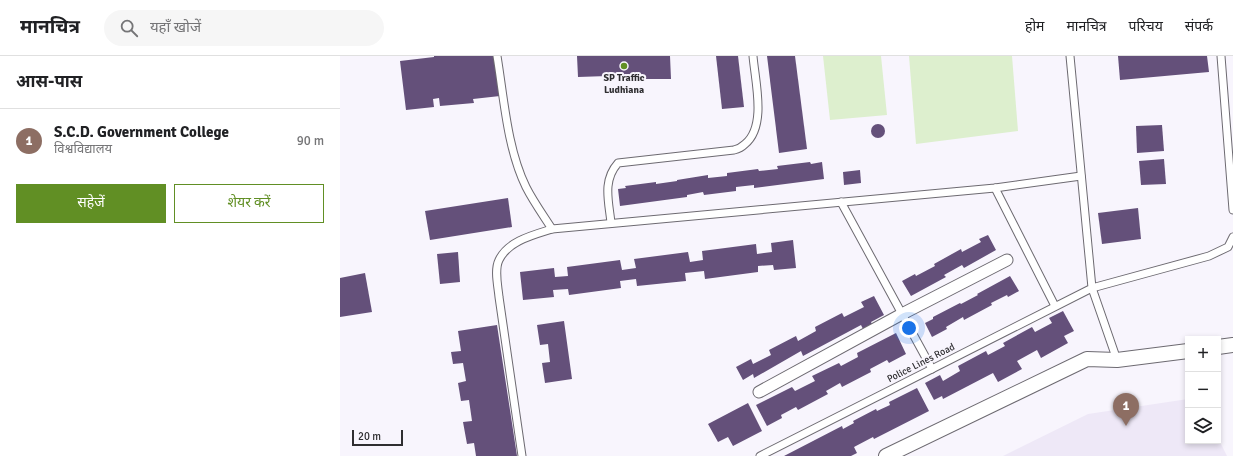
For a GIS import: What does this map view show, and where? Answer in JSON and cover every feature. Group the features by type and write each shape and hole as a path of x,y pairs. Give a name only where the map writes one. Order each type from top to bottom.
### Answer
{"street":[{"path":"759,392 902,314 1007,260"},
{"path":"1221,347 1233,345"},
{"path":"886,456 1087,360 1117,360 1185,351"}],"lane":[{"path":"497,56 511,143 526,186 552,229"},
{"path":"611,223 607,182 610,173 618,163 734,150 745,144 752,137 756,128 758,115 753,56"},
{"path":"1070,56 1092,288 1117,360"},
{"path":"1221,56 1233,210"},
{"path":"522,456 497,274 499,260 509,246 531,236 552,229 995,188 1081,176"},
{"path":"995,188 1055,306"},
{"path":"841,202 932,369"},
{"name":"Police Lines Road","path":"760,456 1092,288 1209,256 1228,247 1233,237"}],"shaded area":[{"path":"1185,399 1185,444 1221,444 1227,456 1003,456 1088,414"}],"green space":[{"path":"823,56 881,56 887,115 830,120"},
{"path":"909,56 1012,56 1018,131 916,144"}],"building":[{"path":"434,56 495,56 500,96 473,99 474,103 440,106 439,98 433,99 434,107 406,110 400,61"},
{"name":"SP Traffic Ludhiana","path":"577,56 670,56 671,79 637,79 637,75 578,77"},
{"path":"716,56 738,56 744,107 722,109"},
{"path":"767,56 795,56 807,149 779,153"},
{"path":"1118,56 1207,56 1209,72 1120,80"},
{"path":"878,124 883,126 885,131 883,136 878,138 873,136 871,131 873,126"},
{"path":"1162,125 1164,151 1137,153 1136,126"},
{"path":"1164,159 1166,184 1141,185 1139,161"},
{"path":"810,162 811,164 822,162 824,179 754,188 754,185 736,187 736,191 704,195 703,192 687,195 687,197 620,206 618,189 626,188 625,186 656,182 656,184 708,175 708,178 727,176 727,173 758,169 759,171 778,169 777,166"},
{"path":"860,170 861,183 844,185 843,172"},
{"path":"508,198 512,227 430,240 425,211"},
{"path":"1138,208 1141,239 1102,244 1098,213"},
{"path":"988,235 996,250 964,268 962,265 944,275 946,277 911,296 902,281 915,274 916,276 935,266 934,264 961,249 962,252 981,242 979,239"},
{"path":"793,240 796,268 774,270 773,265 758,266 758,272 705,279 704,271 685,273 686,281 637,286 636,279 620,281 621,288 569,295 568,289 553,290 554,297 523,300 520,272 554,268 555,277 568,276 567,267 620,260 622,270 636,268 634,259 688,252 690,262 703,260 702,251 756,244 757,254 772,252 771,243"},
{"path":"458,252 460,282 440,284 437,254"},
{"path":"365,273 372,312 340,317 340,278"},
{"path":"1010,276 1019,291 991,303 992,305 964,320 963,317 946,327 947,329 932,337 925,323 933,319 933,317 978,295 977,294"},
{"path":"874,296 884,315 871,322 874,328 865,333 861,325 803,356 801,351 754,378 753,374 743,380 736,367 751,359 753,364 771,355 769,350 796,336 798,341 816,331 815,327 842,313 844,317 864,307 861,302"},
{"path":"1063,311 1074,331 1064,336 1068,343 1041,358 1037,350 1017,361 1022,369 998,382 993,373 943,399 942,396 934,400 925,383 940,375 943,381 960,371 958,366 986,351 988,355 1005,346 1003,343 1032,327 1035,332 1052,323 1049,318"},
{"path":"564,321 572,379 545,383 542,363 550,362 548,344 540,345 537,325"},
{"path":"497,325 517,456 476,456 474,443 467,444 463,422 472,421 469,400 461,401 458,383 466,381 463,363 453,364 451,352 461,351 458,331"},
{"path":"896,333 906,354 889,363 887,360 870,369 871,372 842,387 840,383 826,391 828,394 798,410 796,407 781,415 782,418 767,426 756,405 792,387 795,391 815,381 812,376 839,363 841,366 858,357 857,353"},
{"path":"917,388 929,411 874,439 873,437 854,447 857,453 851,456 784,456 842,426 843,429 854,423 853,421 876,409 877,411 890,405 889,402"},
{"path":"748,403 762,431 733,446 728,437 718,442 708,424"}],"place":[{"name":"SP Traffic Ludhiana","path":"624,66"},
{"name":"S.C.D. Government College","path":"1126,426"}]}
